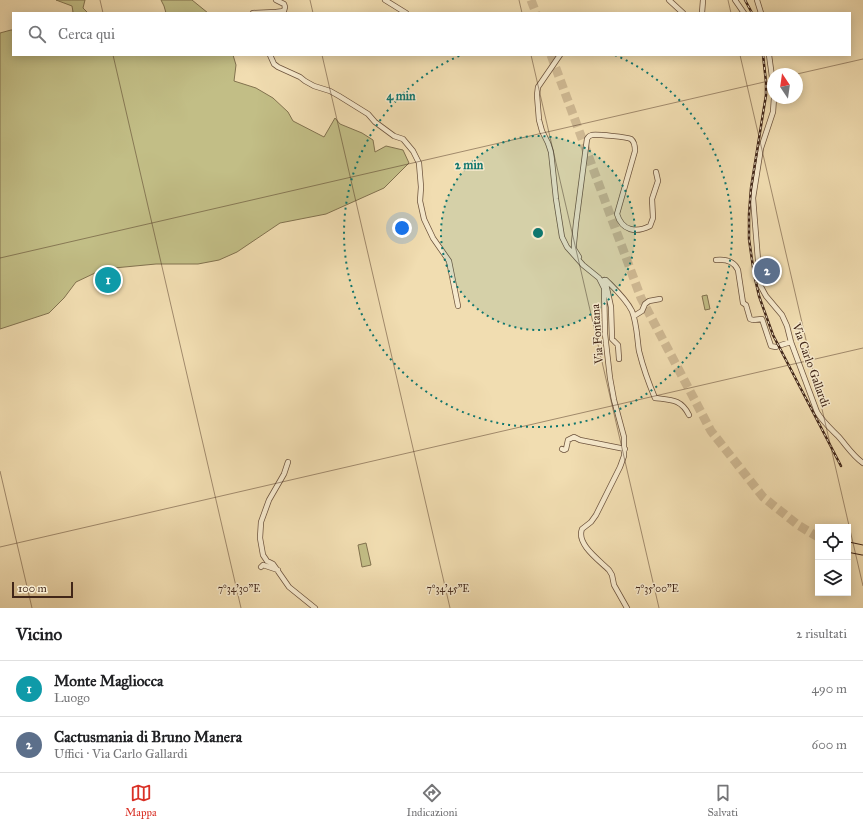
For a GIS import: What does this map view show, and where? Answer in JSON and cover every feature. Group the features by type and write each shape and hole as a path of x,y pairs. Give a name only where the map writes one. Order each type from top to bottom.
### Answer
{"highway":[{"path":"851,548 863,550"}],"street":[{"path":"276,0 284,4 285,7 284,11 276,12"},
{"path":"385,0 404,12"},
{"path":"669,0 682,12"},
{"path":"702,12 703,0"},
{"path":"735,0 743,12"},
{"path":"757,0 761,12"},
{"path":"270,56 274,64 278,67 300,77 314,86 330,91 368,114 385,130 394,136 403,139 413,151 419,163 421,187 420,201 424,219 433,238 449,261 458,306"},
{"path":"559,56 538,87 537,95 538,120 548,143 550,152 562,237 567,247 583,265 618,292 625,300 636,322 636,333 640,353 656,398 664,398 681,403 689,415"},
{"path":"769,56 771,68"},
{"name":"Via Carlo Gallardi","path":"774,104 773,112 759,160 753,198 760,285 766,296 782,314 817,412 822,421 838,437 849,452 863,463"},
{"path":"592,271 589,266 578,256 574,249 587,139 592,135 630,139 633,142 634,151 617,214 624,227 635,230 645,229 650,226 653,218 652,199 658,181 656,172"},
{"path":"716,260 726,259 736,265 743,303 746,305 750,318 753,320 762,319 771,346 776,347"},
{"path":"603,280 606,284 611,307 612,339 618,345 619,359"},
{"name":"Via Fontana","path":"603,280 605,334 610,378 624,437 625,449 620,467 596,515 591,522 582,529 580,536 585,546 609,570 612,575 614,585 627,608"},
{"path":"634,316 642,311 649,301 660,300"},
{"path":"781,344 791,342"},
{"path":"562,448 564,450 566,449 568,440 574,437 580,440 625,449"},
{"path":"288,462 284,474 269,500 261,522 260,538 263,555 267,561 273,564 278,570 289,587 315,608"},
{"path":"261,566 263,565 278,570"}],"shaded area":[{"path":"56,0 85,0 83,8 87,12 73,12 72,6"},
{"path":"161,0 192,0 207,12 166,12"},
{"path":"12,30 12,56 233,56 236,65 234,81 256,88 273,98 288,112 293,121 324,137 335,118 340,124 362,133 373,140 375,152 386,146 403,150 409,163 384,188 326,214 280,223 237,252 219,260 198,264 156,264 114,268 95,273 76,282 64,298 49,313 0,329 0,33"},
{"path":"707,295 710,309 705,310 702,296"},
{"path":"366,543 371,565 362,567 358,545"}],"tunnel":[{"path":"531,0 536,12"},
{"path":"551,56 641,298 711,431 763,497 798,525 815,535"}],"railway":[{"path":"745,0 751,12"},
{"path":"763,56 766,95 751,188 749,214 749,239 754,274 759,296 773,335 841,466"}],"place":[{"name":"Cactusmania di Bruno Manera","path":"767,271"},
{"name":"Monte Magliocca","path":"108,280"}]}
